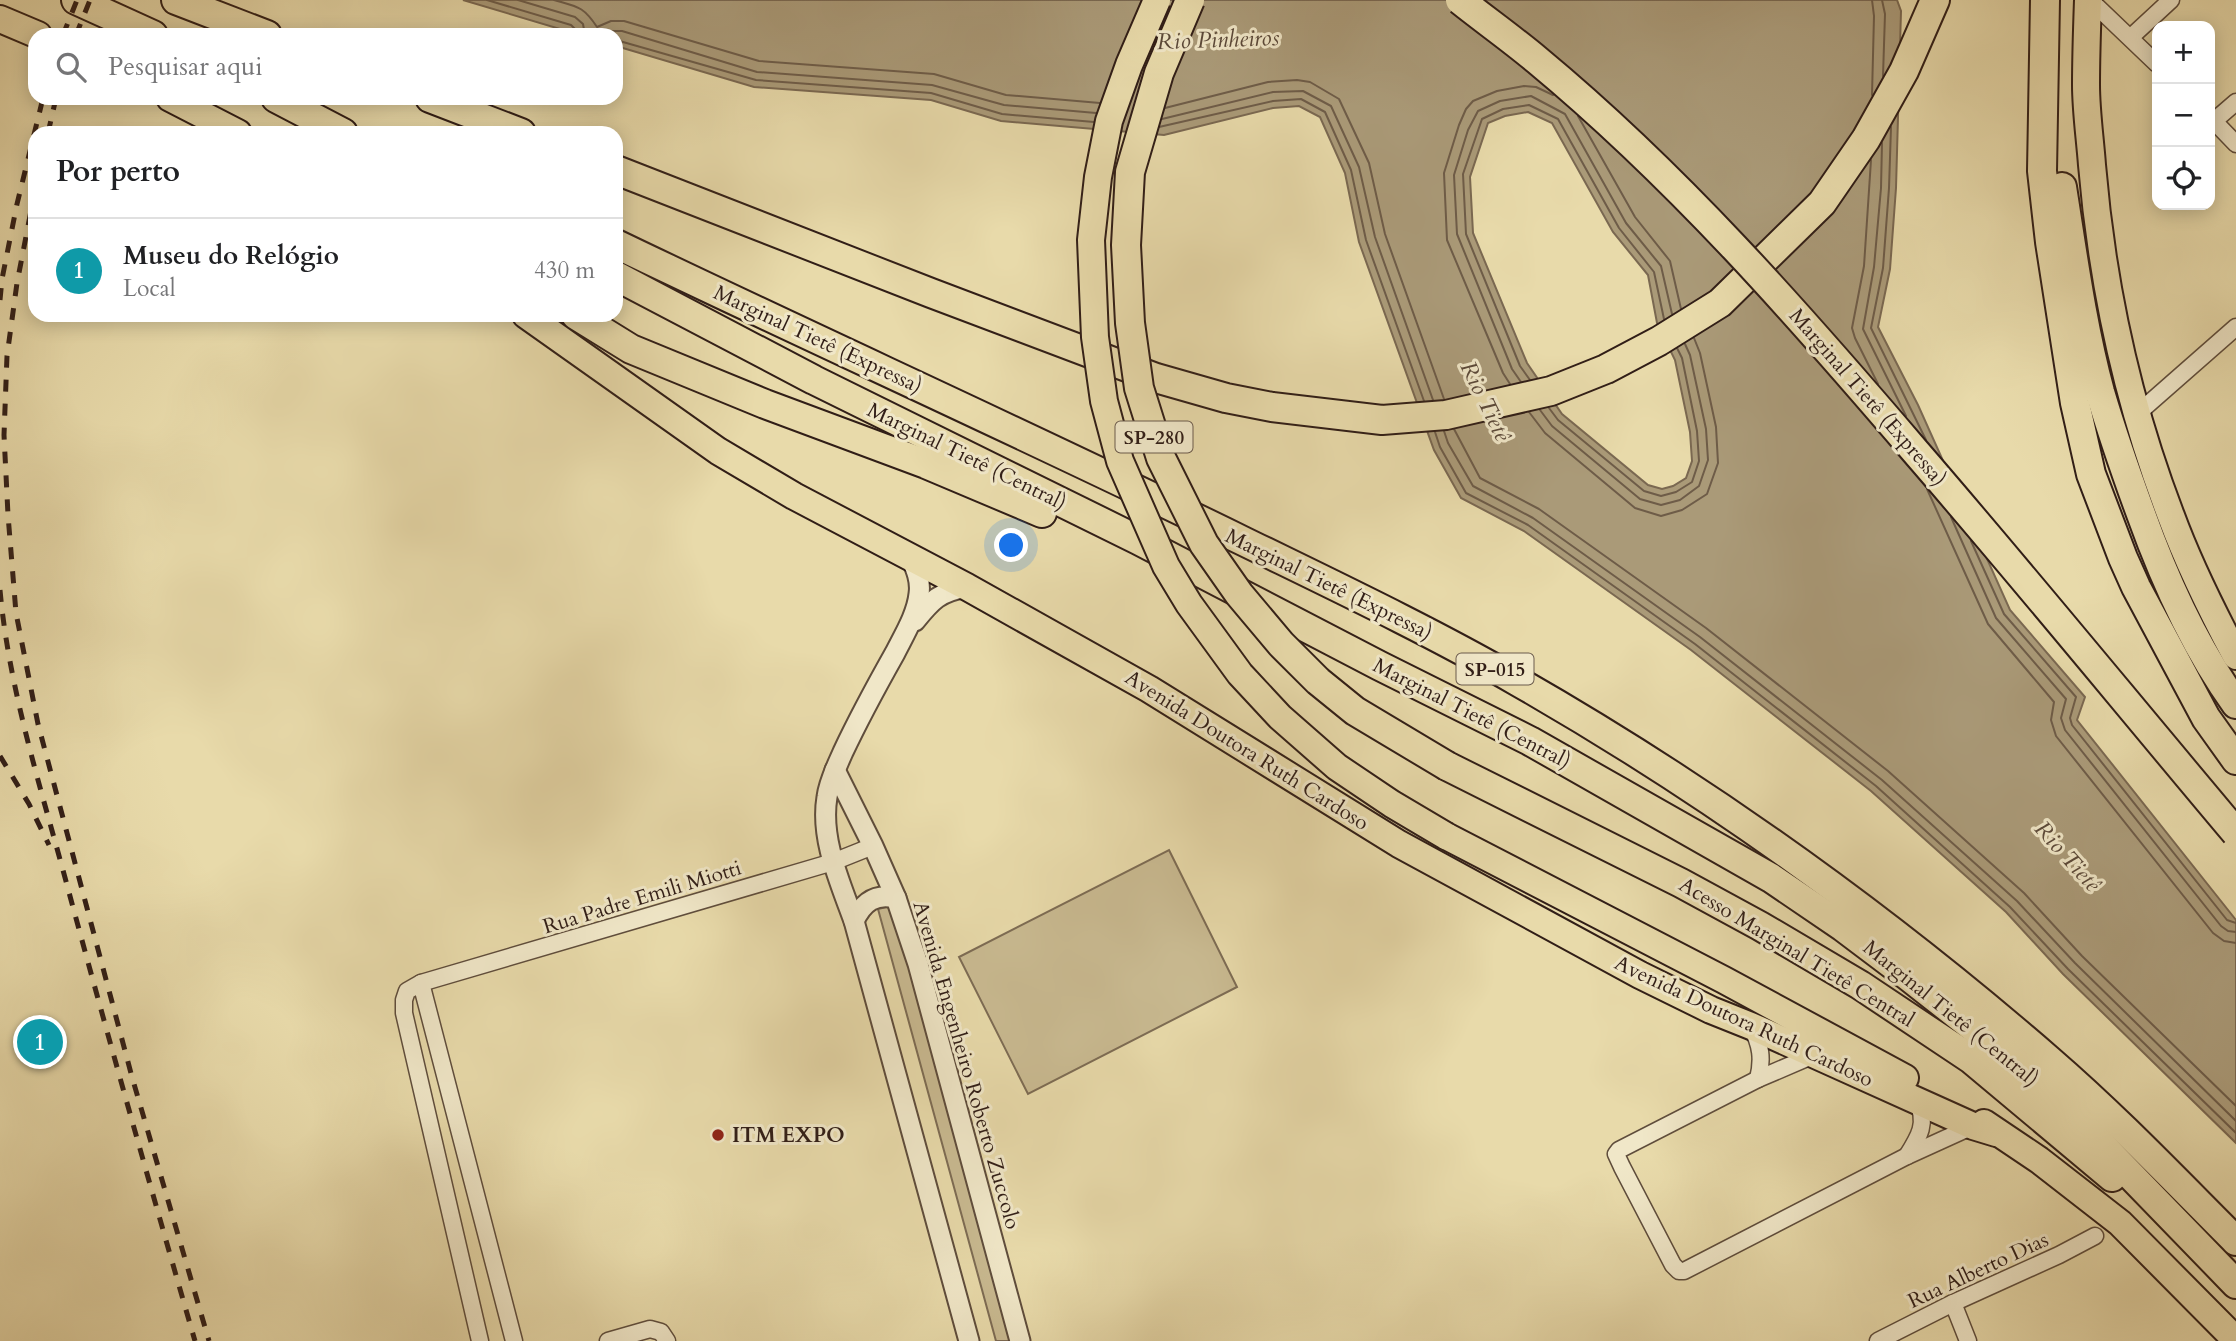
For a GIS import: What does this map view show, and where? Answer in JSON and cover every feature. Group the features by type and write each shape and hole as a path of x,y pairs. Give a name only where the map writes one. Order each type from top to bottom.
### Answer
{"highway":[{"path":"76,0 138,28"},
{"path":"176,0 249,28"},
{"path":"1157,0 1109,121 1098,177 1091,240 1095,337 1104,401 1120,461 1166,566 1189,604 1240,674 1280,718 1337,767 1392,804 1446,836 1724,980 1963,1109 1985,1130 2039,1160 2120,1223 2236,1340"},
{"name":"Acesso Marginal Tietê Central","path":"1190,0 1159,73 1130,172 1126,245 1130,323 1139,388 1161,458 1204,544 1239,594 1318,681 1355,711 1447,766 1681,883 1860,985 1971,1059 2114,1179 2156,1200"},
{"name":"Marginal Tietê (Expressa)","path":"1460,0 1537,60 1617,132 1702,213 1792,308 2042,597 2236,834"},
{"path":"623,173 1156,378 1226,398 1272,407 1382,420 1446,415 1551,391 1605,369 1659,341 1720,303 1822,203 1866,139 1897,83 1935,0"},
{"path":"2045,0 2042,171 2075,404 2091,474 2136,587 2206,718 2236,760"},
{"path":"2089,0 2085,87 2098,225 2117,333 2137,414 2171,517 2207,601 2236,656"},
{"path":"0,19 28,31"},
{"path":"2044,84 2083,316 2100,390 2119,453 2152,546 2187,626 2236,704"},
{"path":"184,105 224,126"},
{"path":"289,105 330,126"},
{"path":"448,105 503,126"},
{"name":"Marginal Tietê (Expressa)","path":"623,247 1079,460 1342,589 1455,646 1590,724 1770,842 1890,931 2051,1062 2137,1142 2236,1241"},
{"name":"Marginal Tietê (Central)","path":"623,280 964,456 1139,540 1530,741 1771,878 1843,927 1993,1043 2049,1091 2236,1284"},
{"name":"Avenida Doutora Ruth Cardoso","path":"536,322 718,451 794,496 967,587 1149,689 1447,871 1640,975 1711,1010 1985,1130"},
{"path":"587,322 631,349 765,404 926,464 1129,550 1347,668 1380,666"}],"street":[{"path":"2089,0 2152,59"},
{"path":"2131,37 2171,0"},
{"path":"2215,117 2236,102"},
{"path":"2215,122 2236,144"},
{"path":"2137,414 2236,327"},
{"path":"911,558 919,582 919,594 905,633 835,769 827,794 825,816 833,862 854,921 969,1341"},
{"path":"905,633 939,595 948,590 967,587"},
{"name":"Avenida Engenheiro Roberto Zuccolo","path":"835,769 896,898 927,992 1020,1341"},
{"name":"Rua Padre Emili Miotti","path":"421,983 833,862 873,846"},
{"path":"854,921 859,909 875,897 896,898"},
{"path":"480,1341 404,1013 407,990 421,983 514,1341"},
{"path":"1751,1026 1761,1048 1758,1079"},
{"path":"1814,1055 1758,1079 1622,1147 1616,1154 1673,1265 1681,1271 1907,1156 1985,1130"},
{"path":"1907,1156 1922,1129 1923,1119 1917,1101"},
{"name":"Rua Alberto Dias","path":"1878,1341 2095,1236"},
{"path":"1952,1303 1968,1341"},
{"path":"608,1341 650,1329 661,1332 667,1341"}],"shaded area":[{"path":"1169,850 1237,987 1028,1094 959,957"},
{"path":"895,905 1014,1341 996,1341 878,909"}],"water":[{"path":"463,0 1897,0 1901,11 1896,188 1890,269 1878,327 1918,405 2010,610 2085,697 2077,720 2236,920 2236,1143 2063,974 2006,912 1871,791 1691,650 1524,531 1461,498 1434,450 1359,242 1345,173 1320,117 1299,106 1273,108 1164,135 1001,121 931,100 754,87 623,48 623,28 557,28","holes":["1528,112 1552,123 1613,232 1648,275 1657,323 1675,360 1690,432 1692,461 1686,478 1662,489 1648,485 1562,414 1527,363 1473,233 1470,177 1488,123 1505,116"]}],"railway":[{"path":"66,28 77,0"},
{"path":"79,28 90,0"},
{"path":"36,126 41,105"},
{"path":"50,126 54,105"},
{"path":"0,300 2,279 28,159"},
{"path":"28,226 7,356 4,435 16,613 38,724 132,1077 209,1341"},
{"path":"0,590 4,627 27,739 195,1341"},
{"path":"0,756 29,804 49,845"}],"place":[{"name":"Museu do Relógio","path":"40,1042"},
{"name":"ITM EXPO","path":"718,1135"}],"water label":[{"name":"Rio Pinheiros","path":"1218,39"},
{"name":"Rio Tietê","path":"1486,401"},
{"name":"Rio Tietê","path":"2068,856"}]}
